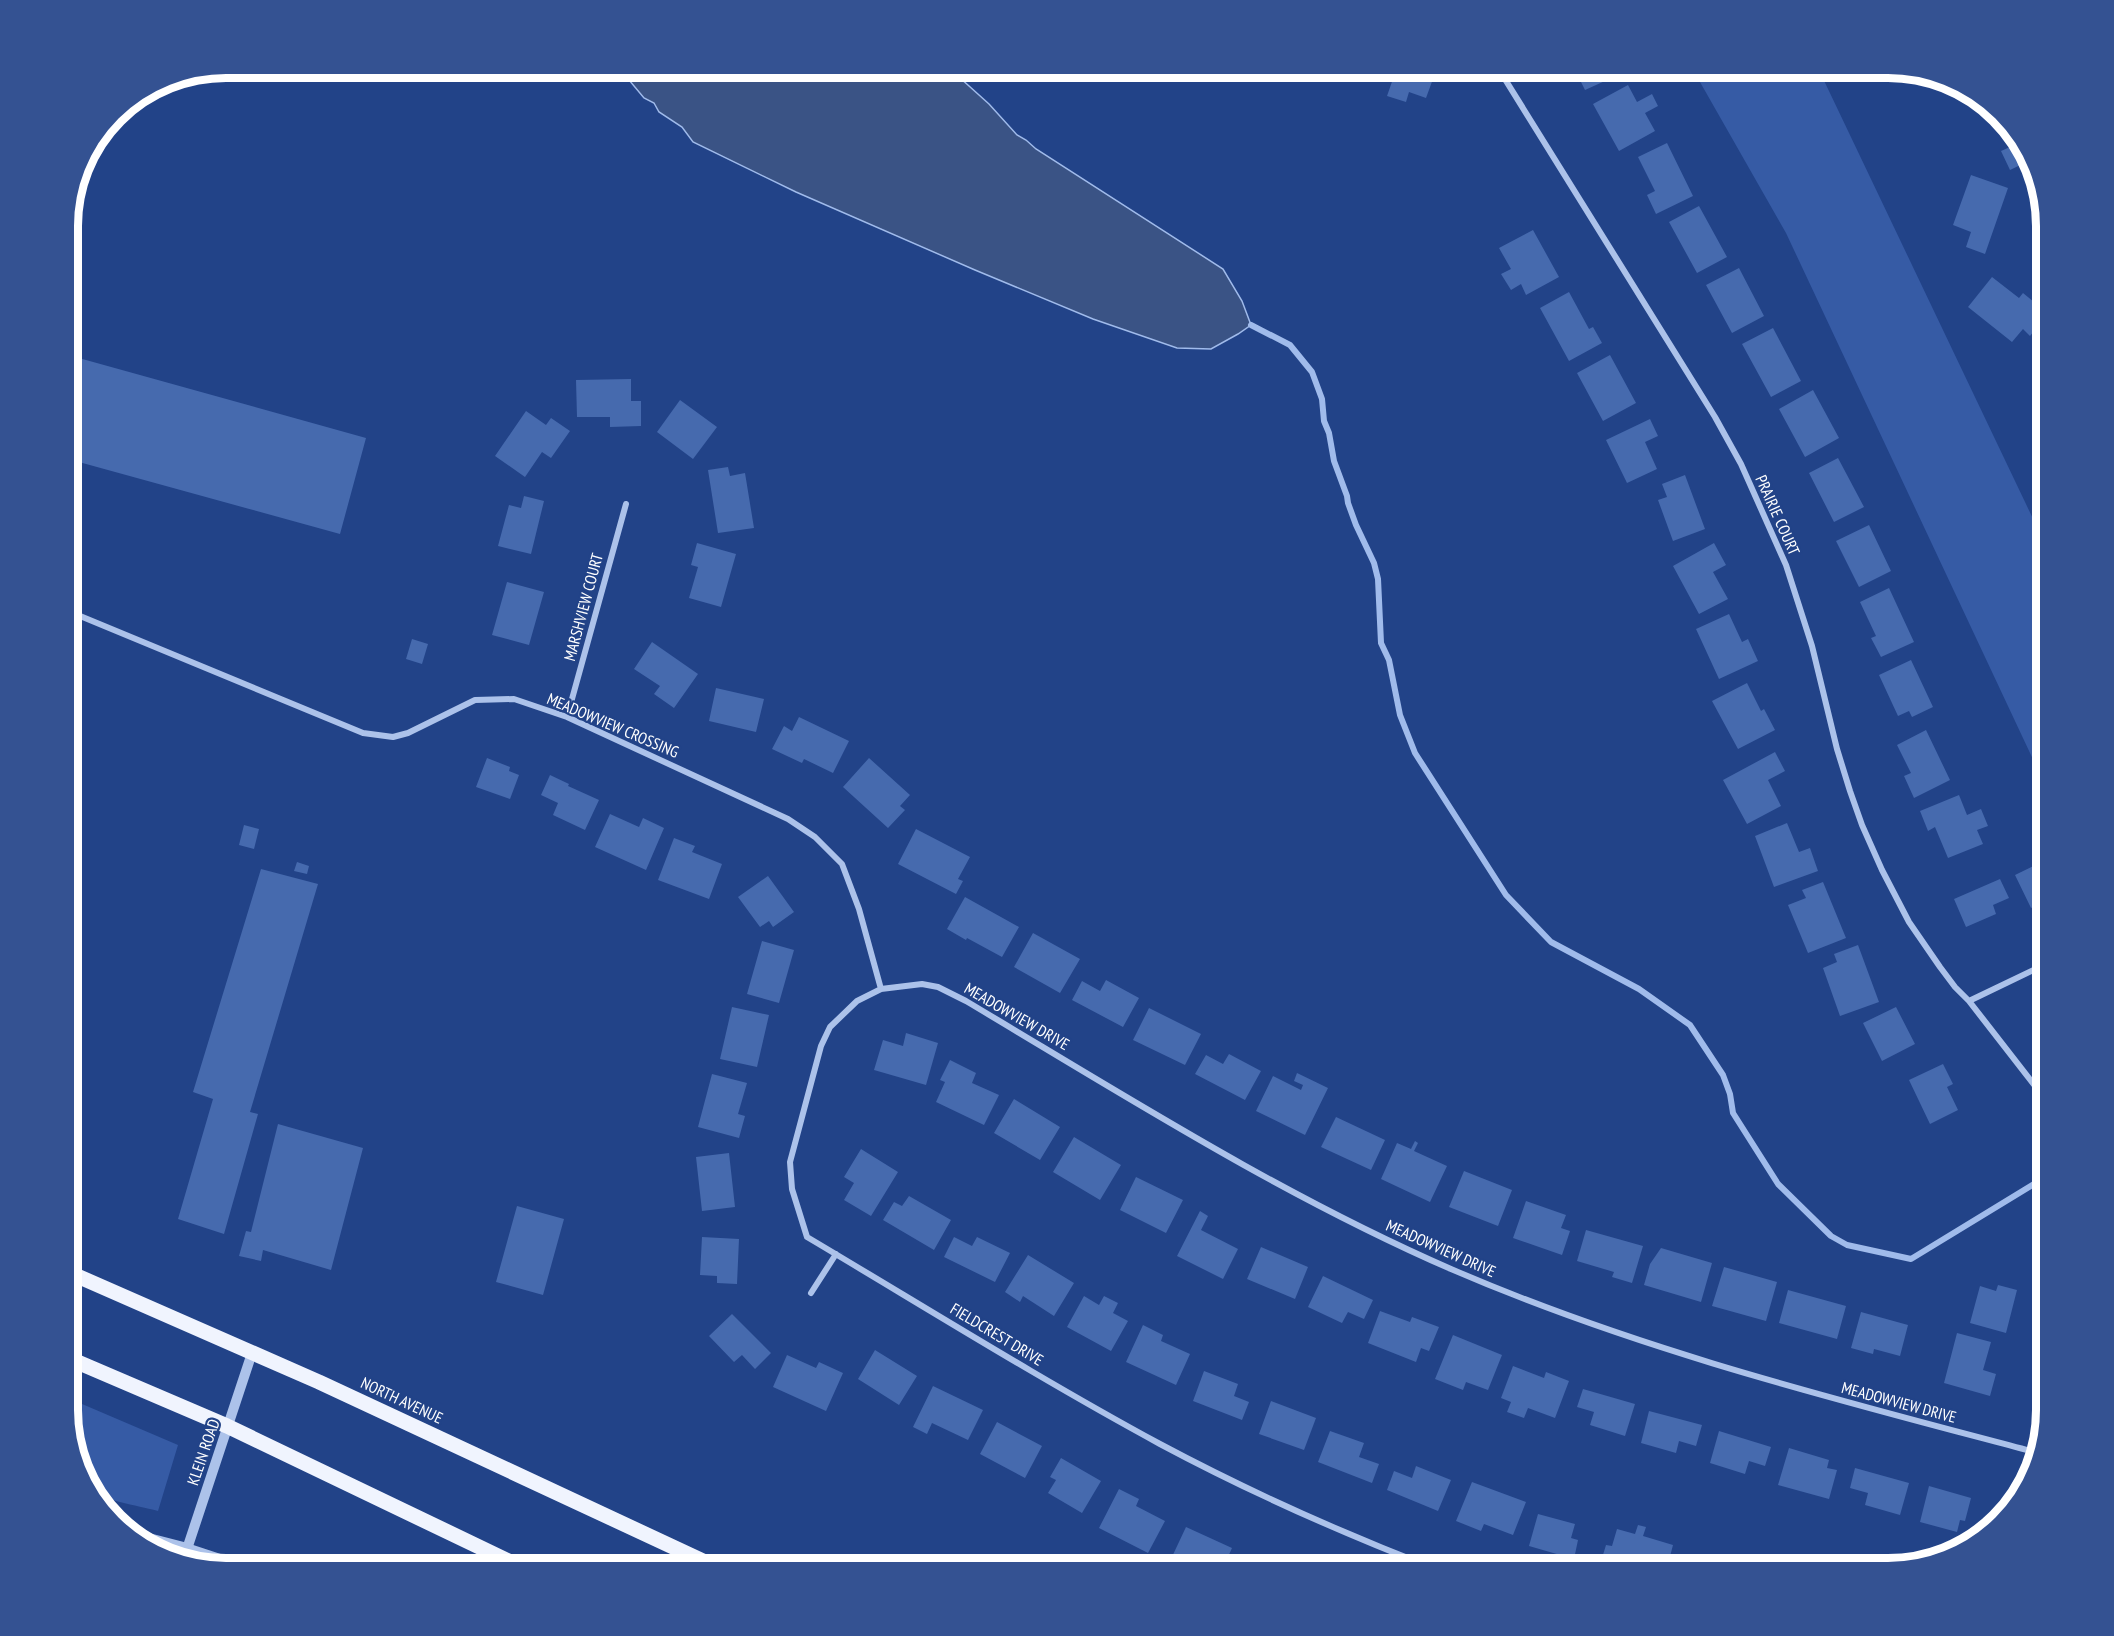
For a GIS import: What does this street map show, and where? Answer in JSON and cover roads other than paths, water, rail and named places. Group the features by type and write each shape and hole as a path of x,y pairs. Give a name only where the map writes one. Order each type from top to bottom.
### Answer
{"main road":[{"name":"NORTH AVENUE","path":"78,1276 527,1478 695,1558"},
{"path":"78,1362 227,1426 500,1558"}],"street":[{"name":"PRAIRIE COURT","path":"1504,78 1715,417 1741,464 1771,528 1797,597 1812,646 1837,749 1862,825 1909,922 1945,974 2036,1087"},
{"name":"MARSHVIEW COURT","path":"567,717 626,504"},
{"name":"MEADOWVIEW CROSSING","path":"78,615 363,733 393,736 408,733 475,700 514,699 567,717 788,819 815,837 842,864 859,909 881,989"},
{"path":"1969,1001 2036,969"},
{"name":"MEADOWVIEW DRIVE","path":"881,989 922,984 938,987 966,1001 1271,1181 1386,1239 1552,1310 1653,1346 1757,1378 2030,1451"},
{"name":"FIELDCREST DRIVE","path":"881,989 856,1001 830,1027 820,1046 792,1149 790,1176 807,1237 1068,1393 1172,1450 1289,1508 1407,1558"},
{"path":"811,1293 836,1254"},
{"name":"KLEIN ROAD","path":"185,1552 252,1353"},
{"path":"150,1536 221,1558"}],"waterway":[{"path":"1251,325 1290,345 1312,372 1322,399 1324,421 1329,433 1334,461 1356,525 1374,563 1378,579 1381,643 1389,660 1400,715 1415,753 1506,895 1551,942 1639,989 1690,1025 1723,1075 1730,1094 1733,1113 1778,1184 1831,1236 1847,1245 1911,1259 2036,1183"}]}
